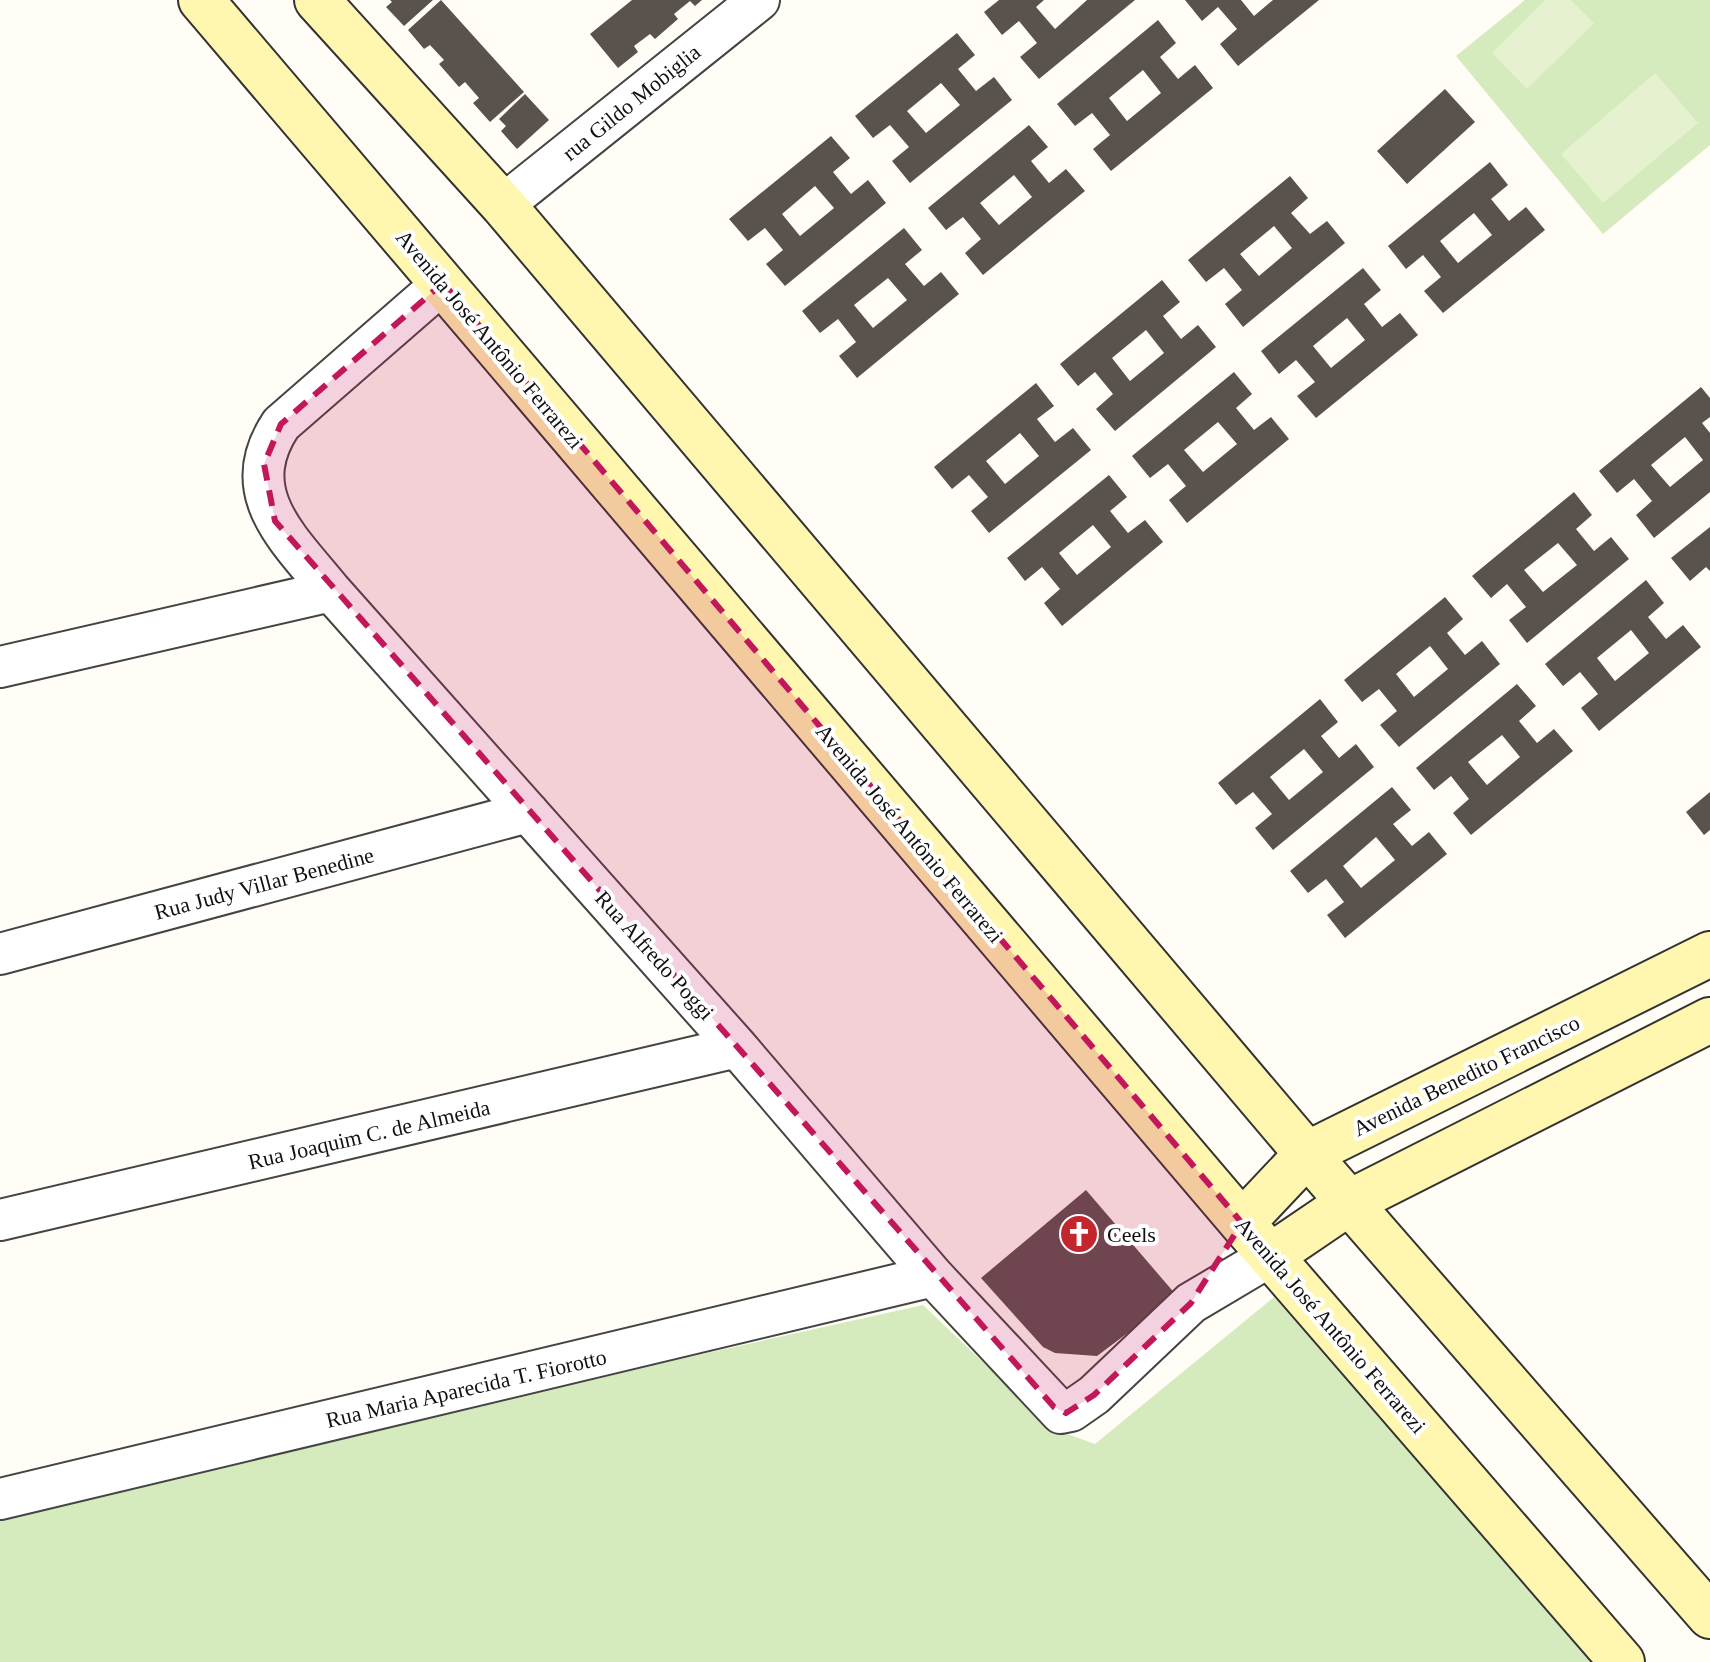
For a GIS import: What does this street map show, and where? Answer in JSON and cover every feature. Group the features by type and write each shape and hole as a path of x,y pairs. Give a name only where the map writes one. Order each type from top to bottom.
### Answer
{"street":[{"name":"Avenida José Antônio Ferrarezi","path":"201,0 1242,1223 1622,1662"},
{"path":"317,0 503,205 1307,1154 1710,1616"},
{"name":"rua Gildo Mobiglia","path":"503,205 759,0"},
{"name":"Rua Alfredo Poggi","path":"443,283 281,424 268,450 263,479 275,521 331,591 737,1047 933,1276 1061,1413 1071,1411 1094,1395 1191,1303"},
{"path":"0,667 331,591"},
{"name":"Rua Judy Villar Benedine","path":"0,954 528,812"},
{"name":"Avenida Benedito Francisco","path":"1242,1223 1307,1154 1710,954"},
{"path":"1191,1303 1272,1255 1350,1202 1710,1020"},
{"name":"Rua Joaquim C. de Almeida","path":"0,1220 737,1047"},
{"path":"1191,1303 1242,1223"},
{"name":"Rua Maria Aparecida T. Fiorotto","path":"0,1499 933,1276"}],"highlighted area":[{"path":"443,283 1242,1223 1191,1303 1094,1395 1066,1413 1054,1407 275,521 264,464 281,424"}],"green space":[{"path":"1525,0 1710,0 1710,145 1603,234 1456,56"},
{"path":"1545,0 1571,0 1594,23 1527,89 1492,53"},
{"path":"1655,73 1698,123 1603,203 1561,154"},
{"path":"1274,1297 1591,1662 0,1662 0,1521 685,1358 923,1305 1053,1429 1095,1444"}],"building":[{"path":"390,0 433,0 404,26 386,7 392,2"},
{"path":"441,0 524,92 490,122 473,103 479,98 465,82 459,87 439,64 444,60 430,45 424,49 408,30"},
{"path":"632,0 702,0 695,6 690,1 674,14 678,19 655,39 650,34 634,46 638,52 618,68 590,34"},
{"path":"999,0 1044,0 1036,7 1055,29 1087,0 1135,0 1039,79 1020,57 1037,43 1019,21 1002,35 984,12"},
{"path":"1185,0 1241,0 1254,16 1273,0 1319,0 1238,66 1220,44 1237,29 1218,7 1202,21"},
{"path":"1158,20 1176,43 1160,57 1178,79 1195,65 1213,88 1111,171 1093,149 1110,135 1092,113 1075,126 1057,104","holes":["1143,70 1161,93 1127,121 1109,98"]},
{"path":"957,33 975,55 958,69 976,91 994,77 1012,100 910,183 892,161 909,147 890,125 873,138 855,116","holes":["941,83 960,105 926,133 907,111"]},
{"path":"1445,89 1475,122 1407,184 1377,151"},
{"path":"525,94 549,120 517,149 501,131 506,126 499,119"},
{"path":"1029,125 1048,147 1031,161 1049,183 1066,169 1085,191 983,275 965,253 981,239 963,217 946,230 928,208","holes":["1014,175 1032,197 999,225 980,203"]},
{"path":"831,136 850,158 833,172 851,194 868,180 886,203 785,286 766,264 783,250 765,228 748,241 729,219","holes":["815,186 834,208 800,236 782,214"]},
{"path":"1490,162 1508,185 1491,199 1509,221 1526,207 1545,230 1443,313 1424,291 1441,277 1423,255 1406,269 1388,246","holes":["1474,213 1492,235 1458,263 1440,241"]},
{"path":"1290,176 1308,198 1291,213 1310,234 1327,221 1345,243 1243,327 1225,304 1242,290 1224,268 1206,282 1188,260","holes":["1274,226 1292,248 1259,276 1240,254"]},
{"path":"904,228 922,250 905,264 924,286 941,272 959,294 857,378 839,356 856,342 838,319 820,333 802,311","holes":["888,278 907,300 873,328 854,305"]},
{"path":"1363,268 1381,290 1364,304 1382,327 1400,313 1418,335 1316,418 1297,396 1315,382 1296,360 1279,374 1261,351","holes":["1347,318 1365,340 1331,368 1313,346"]},
{"path":"1162,280 1180,302 1163,316 1181,339 1198,325 1216,347 1115,431 1096,409 1113,394 1095,372 1078,386 1060,364","holes":["1146,330 1164,353 1130,381 1112,358"]},
{"path":"1234,372 1252,394 1236,408 1254,430 1271,417 1289,439 1187,523 1169,500 1186,486 1168,464 1150,478 1132,456","holes":["1218,422 1237,444 1203,472 1184,450"]},
{"path":"1036,383 1054,406 1037,419 1055,442 1073,428 1091,450 989,533 971,511 988,497 969,475 952,489 934,467","holes":["1020,433 1039,456 1005,484 986,461"]},
{"path":"1701,387 1710,398 1710,417 1702,423 1710,433 1710,492 1654,538 1636,515 1652,501 1634,479 1617,493 1599,471","holes":["1685,437 1703,460 1670,487 1651,465"]},
{"path":"1109,475 1127,497 1110,511 1128,533 1145,520 1163,542 1062,626 1044,603 1060,589 1042,567 1025,581 1007,558","holes":["1093,525 1111,547 1077,575 1059,553"]},
{"path":"1574,492 1592,515 1576,529 1594,551 1611,537 1629,559 1527,643 1509,620 1526,607 1507,584 1491,598 1472,576","holes":["1558,543 1577,565 1543,592 1524,570"]},
{"path":"1710,527 1710,571 1706,567 1690,581 1671,558"},
{"path":"1646,580 1664,603 1648,617 1666,639 1683,625 1701,647 1599,731 1581,708 1598,694 1580,672 1563,686 1545,664","holes":["1631,630 1649,653 1615,681 1597,658"]},
{"path":"1445,597 1463,619 1447,633 1465,655 1482,641 1500,664 1399,747 1380,725 1397,711 1379,689 1362,702 1344,680","holes":["1430,646 1448,669 1414,697 1396,674"]},
{"path":"1517,684 1536,706 1519,721 1537,743 1554,729 1573,751 1471,835 1453,813 1469,799 1451,776 1434,790 1416,768","holes":["1502,735 1520,757 1487,785 1468,762"]},
{"path":"1320,699 1338,722 1321,736 1339,758 1356,744 1374,767 1273,850 1255,828 1272,814 1253,792 1236,805 1218,783","holes":["1304,749 1323,772 1289,800 1270,777"]},
{"path":"1392,787 1411,810 1393,824 1412,846 1429,832 1447,854 1345,938 1327,915 1344,902 1326,879 1308,893 1290,871","holes":["1376,837 1395,860 1361,888 1343,866"]},
{"path":"1710,792 1710,830 1704,835 1686,812"},
{"name":"Ceels","path":"1086,1190 1177,1296 1097,1356 1055,1353 1043,1347 981,1278"}],"place":[{"name":"Ceels","path":"1079,1234"}]}
